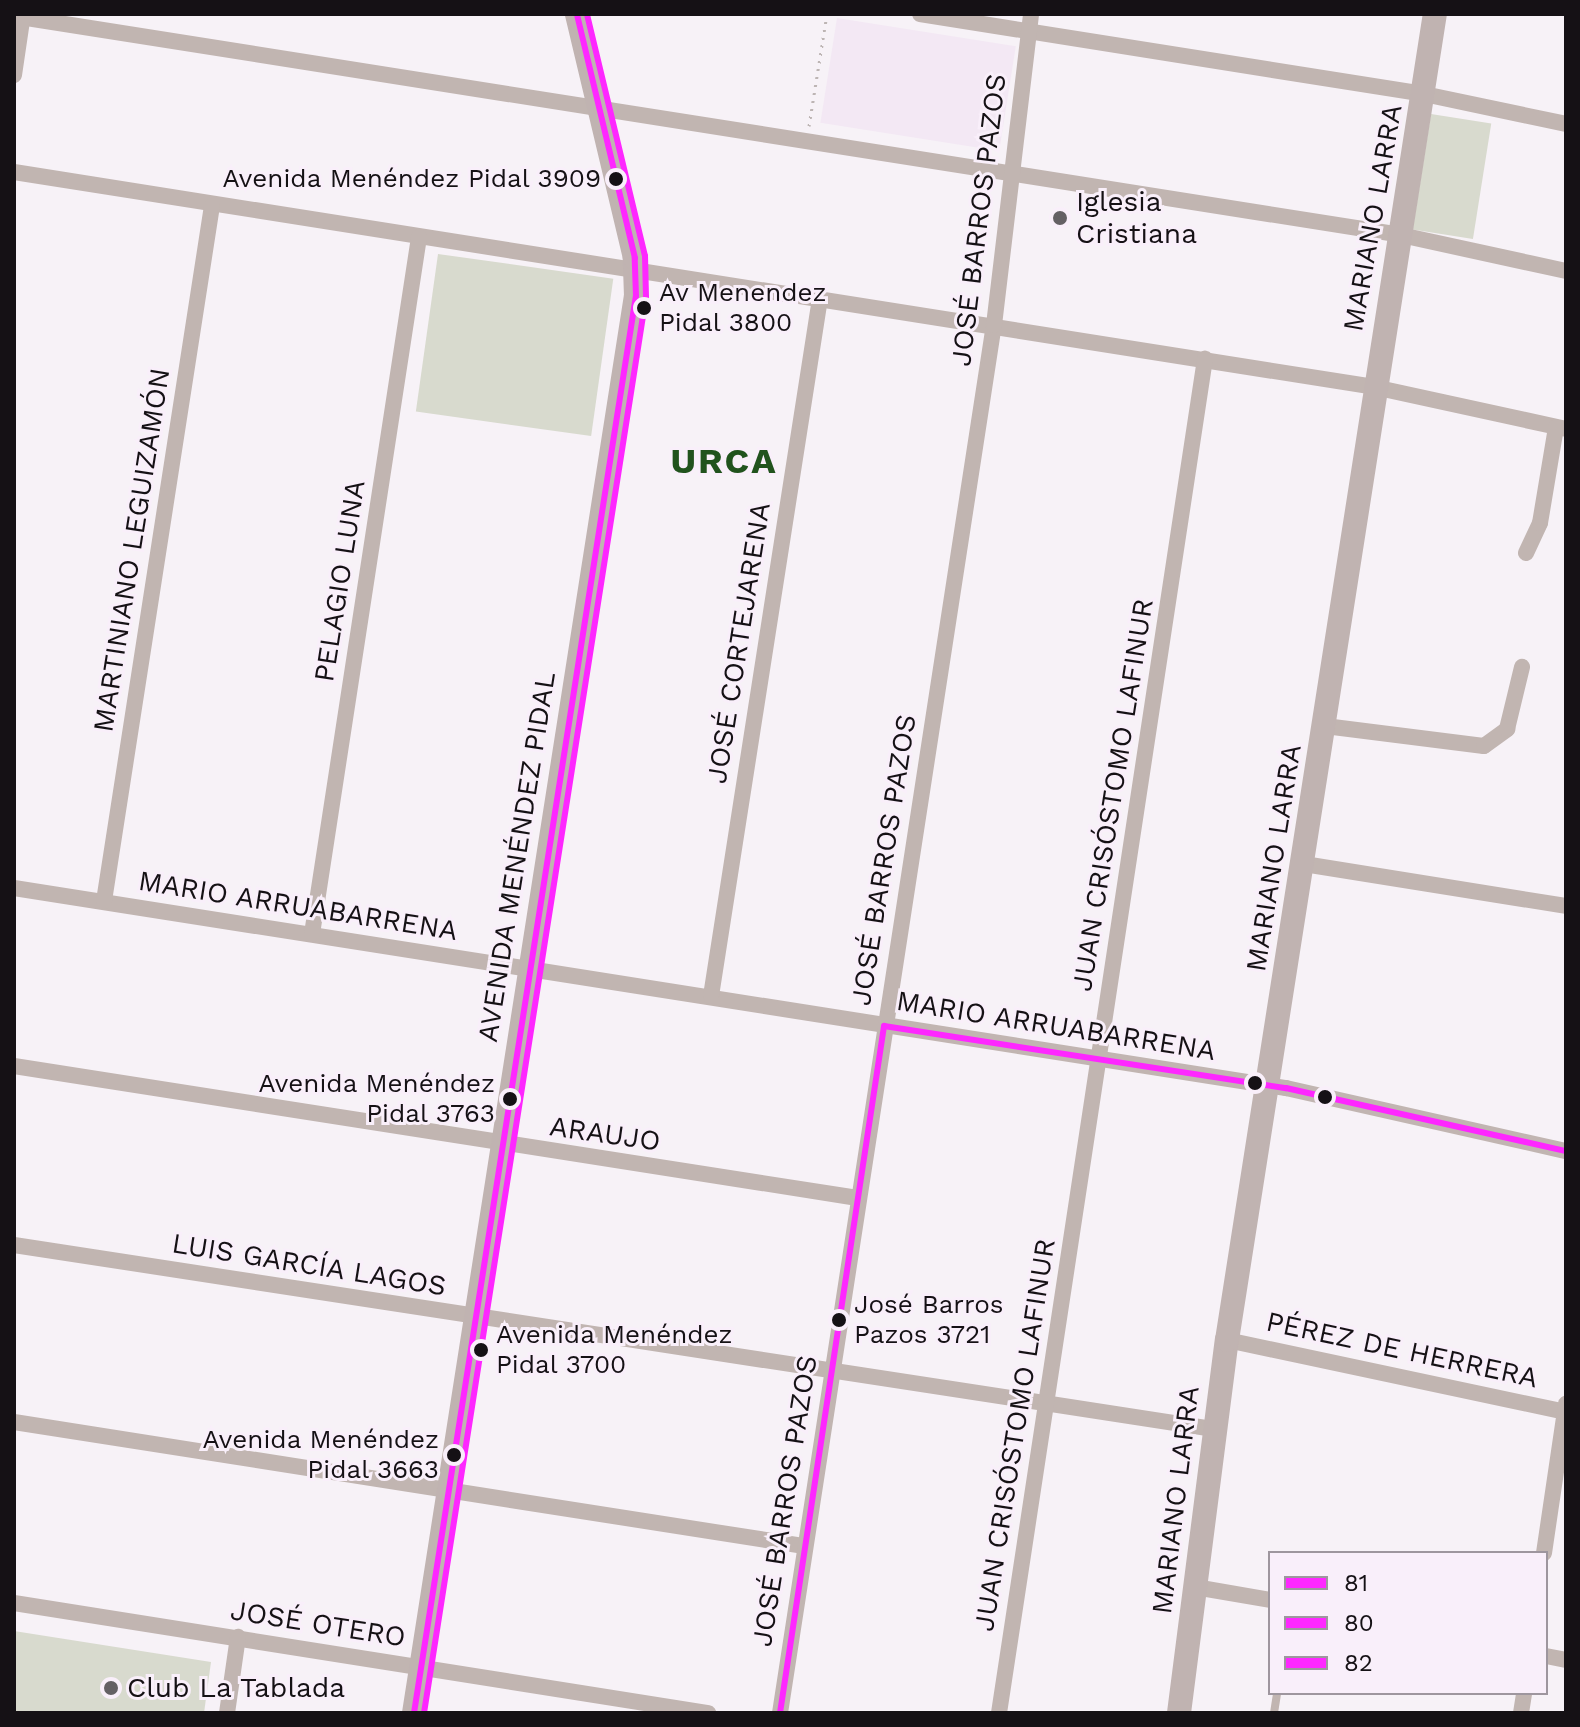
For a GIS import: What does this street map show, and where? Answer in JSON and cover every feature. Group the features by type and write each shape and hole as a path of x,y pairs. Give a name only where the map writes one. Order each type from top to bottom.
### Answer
{"main road":[{"name":"AVENIDA MENÉNDEZ PIDAL","path":"414,1713 637,272 577,14"},
{"name":"MARIANO LARRA","path":"1179,1713 1227,1340 1304,864 1374,387 1435,14"}],"street":[{"path":"920,14 1030,21 1424,94 1566,124"},
{"path":"14,75 20,16 1401,235 1566,271"},
{"name":"JOSÉ BARROS PAZOS","path":"780,1713 994,325 1030,21"},
{"path":"14,172 212,206 1205,359 1374,387 1561,428 1540,523 1526,553"},
{"name":"MARTINIANO LEGUIZAMÓN","path":"104,901 212,206"},
{"name":"PELAGIO LUNA","path":"312,934 419,237"},
{"name":"JOSÉ CORTEJARENA","path":"711,996 820,298"},
{"name":"JUAN CRISÓSTOMO LAFINUR","path":"999,1713 1205,359"},
{"path":"1325,726 1484,746 1507,729 1522,667"},
{"path":"1304,864 1566,906"},
{"name":"MARIO ARRUABARRENA","path":"14,888 1267,1085 1566,1151"},
{"name":"ARAUJO","path":"14,1066 502,1145 858,1198"},
{"name":"LUIS GARCÍA LAGOS","path":"14,1245 1214,1429"},
{"name":"PÉREZ DE HERRERA","path":"1227,1340 1566,1412"},
{"path":"1544,1551 1566,1404"},
{"path":"14,1422 804,1546"},
{"path":"1195,1587 1268,1600"},
{"name":"JOSÉ OTERO","path":"14,1603 708,1713"},
{"path":"227,1713 238,1637"}],"path":[{"path":"807,141 827,14"}],"shaded area":[{"path":"837,18 1016,46 999,151 820,123"},
{"path":"1431,114 1491,124 1473,239 1413,230"},
{"path":"438,254 613,279 591,436 416,411"},
{"name":"Club La Tablada","path":"14,1631 211,1662 204,1713 14,1713"}],"transit line":[{"name":"81","path":"414,1713 636,296 635,258 577,14"},
{"name":"80","path":"424,1713 646,297 645,256 587,14"},
{"name":"82","path":"780,1713 884,1026 1286,1088 1566,1151"}],"place":[{"name":"Avenida Menéndez Pidal 3909","path":"616,179"},
{"name":"Iglesia Cristiana","path":"1060,218"},
{"name":"Av Menendez Pidal 3800","path":"644,308"},
{"name":"Avenida Menéndez Pidal 3763","path":"510,1099"},
{"name":"José Barros Pazos 3721","path":"839,1320"},
{"name":"Avenida Menéndez Pidal 3700","path":"481,1350"},
{"name":"Avenida Menéndez Pidal 3663","path":"454,1455"},
{"name":"Club La Tablada","path":"111,1688"}],"district":[{"name":"URCA","path":"724,462"}]}
